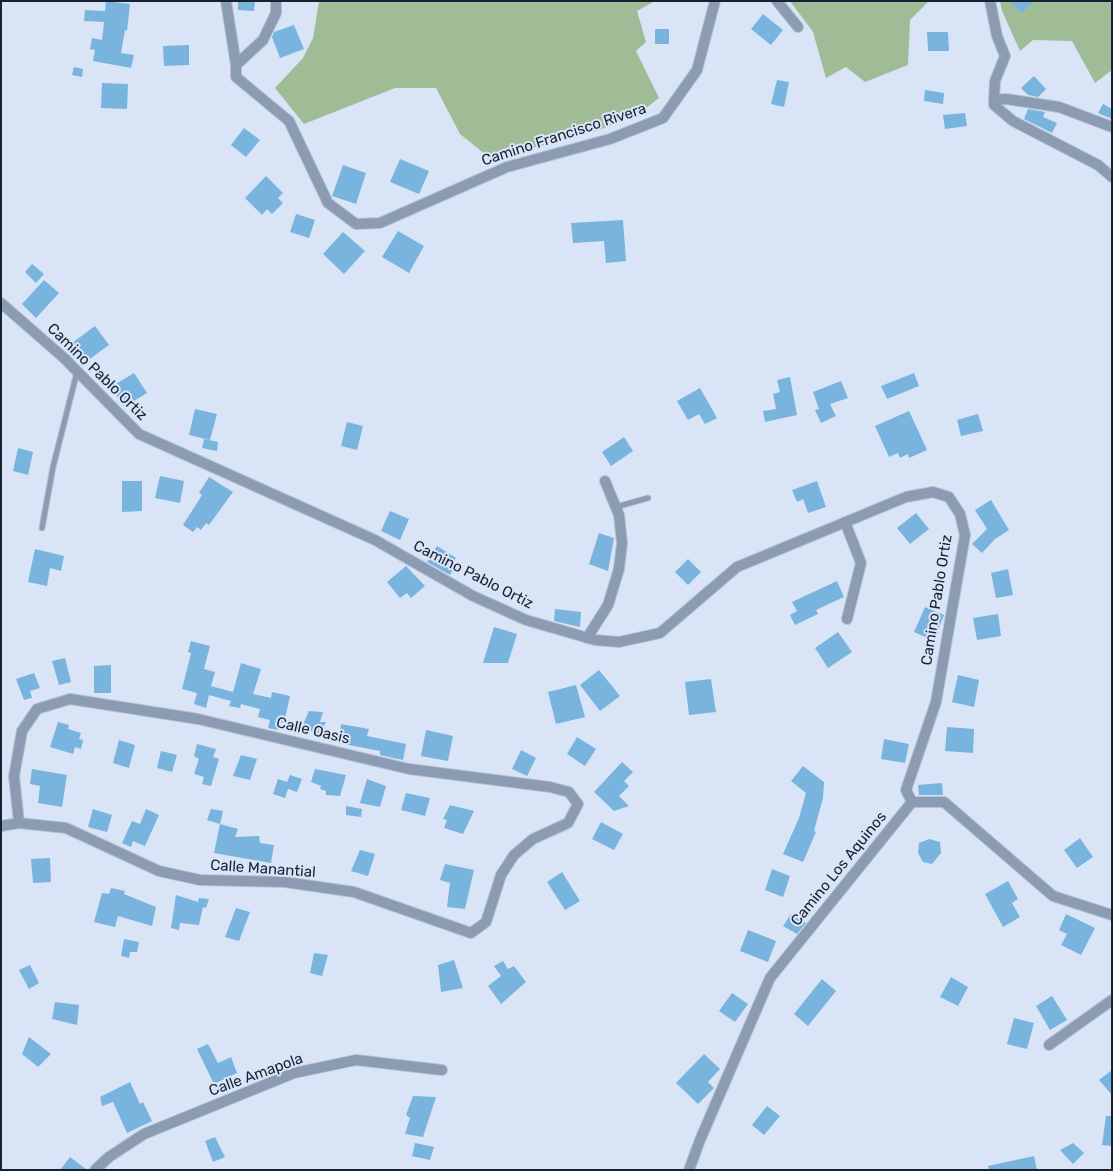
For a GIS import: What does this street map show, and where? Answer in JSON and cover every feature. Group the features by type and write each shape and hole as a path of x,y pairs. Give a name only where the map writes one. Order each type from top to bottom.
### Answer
{"street":[{"name":"Camino Francisco Rivera","path":"226,1 236,65 236,77 289,121 328,203 356,224 380,223 506,167 610,139 663,118 698,70 715,1"},
{"path":"236,65 263,40 276,13 276,1"},
{"path":"777,1 798,27"},
{"path":"990,1 997,36 1005,56 995,82 994,105 1013,120 1098,166 1112,177"},
{"path":"994,100 1006,99 1059,106 1112,126"},
{"name":"Camino Pablo Ortiz","path":"1,303 77,372 139,434 375,540 473,596 526,620 587,638 619,642 660,633 737,567 906,497 934,492 948,497 960,514 965,535 936,702 906,790 912,802"},
{"path":"587,638 608,605 619,569 622,544 616,507 605,482"},
{"path":"845,522 861,562 847,619"},
{"name":"Calle Oasis","path":"19,823 14,776 22,730 37,709 70,698 198,719 409,769 550,787 569,792 578,804 568,823 533,839 514,855 498,886"},
{"path":"912,802 944,802 1053,896 1112,914"},
{"name":"Camino Los Aquinos","path":"690,1170 700,1140 770,978 912,802"},
{"name":"Calle Manantial","path":"1,826 19,823 66,828 159,871 200,880 285,882 354,892 471,933 486,922 498,886"},
{"path":"1049,1045 1112,1000"},
{"name":"Calle Amapola","path":"95,1170 108,1157 144,1134 294,1074 356,1060 442,1070"}],"lane":[{"path":"42,528 53,467 77,372"},
{"path":"616,507 648,498"}],"green space":[{"path":"319,1 655,1 637,11 646,42 636,51 659,98 637,115 599,130 491,159 460,134 436,88 395,88 304,124 275,88 303,58 313,38"},
{"path":"790,1 929,1 910,20 908,65 865,82 846,67 826,78 813,32"},
{"path":"1000,1 1112,1 1112,70 1095,83 1072,41 1033,40 1020,51 1002,11"}],"building":[{"path":"106,1 130,4 127,31 125,30 121,53 134,55 131,68 93,61 95,50 90,49 92,38 102,40 104,22 84,21 85,10 105,11"},
{"path":"238,1 255,1 254,11 238,10"},
{"path":"1009,1 1034,1 1022,13"},
{"path":"763,14 783,30 771,45 751,29"},
{"path":"294,25 304,49 280,58 272,37 274,32"},
{"path":"655,29 669,29 669,44 655,44"},
{"path":"927,32 948,32 949,51 928,51"},
{"path":"189,45 189,65 164,66 163,46"},
{"path":"74,67 83,69 82,77 72,75"},
{"path":"1034,76 1046,89 1038,97 1028,95 1021,88"},
{"path":"777,80 789,82 784,107 771,104"},
{"path":"102,83 128,84 127,109 101,108"},
{"path":"925,90 944,93 943,104 924,101"},
{"path":"1103,104 1112,109 1112,119 1098,113"},
{"path":"1028,109 1045,112 1043,117 1057,123 1052,133 1024,119"},
{"path":"965,113 967,126 945,129 943,115"},
{"path":"244,128 260,140 246,157 231,145"},
{"path":"400,159 429,171 419,194 390,182"},
{"path":"343,165 366,173 356,204 332,196"},
{"path":"266,176 283,193 278,198 283,203 272,214 267,209 262,215 245,198"},
{"path":"296,214 315,220 309,238 290,232"},
{"path":"623,220 626,261 606,263 604,241 573,243 571,223"},
{"path":"398,231 424,246 409,273 382,257"},
{"path":"343,232 365,251 344,274 323,254"},
{"path":"32,264 44,274 36,283 25,272"},
{"path":"44,280 59,293 36,318 22,304"},
{"path":"95,326 109,345 87,361 72,343"},
{"path":"134,373 147,393 124,407 111,387"},
{"path":"914,373 919,386 887,399 881,386"},
{"path":"790,377 797,415 765,422 763,411 776,409 773,394 780,392 777,380"},
{"path":"841,381 848,398 830,404 836,416 821,423 815,410 819,409 813,392"},
{"path":"700,388 717,418 705,424 699,414 688,420 677,401"},
{"path":"195,409 217,414 210,440 189,435"},
{"path":"909,411 927,450 909,458 908,454 900,458 898,453 889,457 875,426"},
{"path":"978,414 983,431 961,436 957,420"},
{"path":"347,422 363,426 357,450 341,446"},
{"path":"624,437 633,451 611,466 602,452"},
{"path":"204,439 218,442 217,451 202,448"},
{"path":"18,448 33,452 28,475 13,471"},
{"path":"160,476 184,481 180,503 155,498"},
{"path":"209,477 233,492 209,525 206,523 201,530 197,527 193,532 183,525 202,495 199,493"},
{"path":"122,481 142,481 142,511 122,512"},
{"path":"817,481 826,507 808,513 803,499 797,502 792,490"},
{"path":"991,500 1009,530 995,539 982,553 972,544 987,529 975,510"},
{"path":"390,511 409,519 400,540 381,531"},
{"path":"916,513 929,529 910,544 897,528"},
{"path":"599,533 614,538 608,571 589,564"},
{"path":"437,546 456,558 450,567 453,569 450,575 427,562"},
{"path":"35,549 64,556 61,571 50,568 47,586 28,582"},
{"path":"688,559 701,572 688,585 675,572"},
{"path":"406,566 425,586 411,598 407,593 400,598 387,582"},
{"path":"1008,569 1013,595 996,598 991,573"},
{"path":"837,581 844,597 816,610 818,614 795,625 790,615 797,611 792,602"},
{"path":"925,607 944,615 934,641 914,632"},
{"path":"555,609 581,612 580,627 554,621"},
{"path":"998,614 1001,636 977,640 973,618"},
{"path":"494,627 517,634 508,663 483,663"},
{"path":"838,632 852,652 828,668 815,648"},
{"path":"191,641 210,646 204,669 215,672 211,686 233,692 241,663 261,669 253,694 271,698 272,692 290,696 284,723 279,722 278,730 268,728 270,720 258,717 260,709 241,704 240,708 229,706 231,701 209,695 206,708 194,704 197,693 182,689 191,653 188,652"},
{"path":"65,658 71,682 59,685 52,661"},
{"path":"111,665 111,693 94,693 94,666"},
{"path":"599,670 620,696 600,711 580,685"},
{"path":"34,673 40,688 30,691 32,698 24,700 16,679"},
{"path":"958,675 979,680 974,707 952,702"},
{"path":"711,679 716,712 689,715 685,682"},
{"path":"576,685 585,717 556,724 548,692"},
{"path":"309,711 323,712 320,722 326,722 320,735 302,727"},
{"path":"58,722 69,725 68,729 81,733 79,739 83,740 81,749 75,747 73,754 50,747"},
{"path":"341,724 369,729 367,736 406,744 403,760 380,755 380,751 338,743"},
{"path":"947,727 974,729 973,753 945,751"},
{"path":"426,730 453,736 448,761 421,756"},
{"path":"577,737 596,749 585,766 567,754"},
{"path":"884,739 909,744 905,763 881,759"},
{"path":"119,740 135,745 129,768 113,763"},
{"path":"197,744 216,749 213,757 219,759 211,786 202,784 204,777 194,774 199,759 194,756"},
{"path":"521,750 536,758 527,776 512,769"},
{"path":"161,751 177,755 172,772 157,768"},
{"path":"241,755 257,759 250,780 233,776"},
{"path":"622,762 633,772 624,781 629,786 619,796 629,806 614,811 594,792"},
{"path":"803,766 824,782 823,798 814,831 816,832 803,862 783,854 799,818 806,793 791,781"},
{"path":"32,769 67,775 62,807 38,803 40,786 30,784"},
{"path":"315,769 346,775 340,796 326,795 326,791 320,789 321,786 311,782"},
{"path":"290,775 302,779 297,792 288,789 285,798 273,794 278,779 287,782"},
{"path":"367,779 386,786 380,807 360,803"},
{"path":"942,783 943,795 919,795 918,785"},
{"path":"406,793 430,798 425,816 401,810"},
{"path":"450,805 474,811 463,834 444,828 447,820 443,819"},
{"path":"346,806 362,809 361,817 346,815"},
{"path":"93,809 112,815 107,832 88,827"},
{"path":"146,809 159,815 145,846 133,841 131,847 122,843 132,821 140,824"},
{"path":"211,809 223,811 220,824 207,820"},
{"path":"601,822 623,834 614,850 592,839"},
{"path":"220,824 238,829 235,837 259,836 260,843 274,845 271,863 214,853"},
{"path":"1080,838 1093,857 1077,868 1064,850"},
{"path":"929,839 940,842 941,853 932,864 923,862 918,853 919,843"},
{"path":"360,850 375,854 368,876 351,871"},
{"path":"50,858 51,882 33,883 31,859"},
{"path":"445,864 474,870 465,909 447,907 450,883 440,880"},
{"path":"772,869 790,876 783,897 765,890"},
{"path":"562,872 580,901 565,910 547,882"},
{"path":"1008,881 1018,899 1012,903 1020,917 1003,927 985,894"},
{"path":"111,888 125,891 124,894 156,907 152,926 118,916 115,927 94,922 102,893 109,894"},
{"path":"176,895 198,902 199,898 209,899 206,908 203,907 199,925 180,923 179,930 171,928"},
{"path":"236,908 250,912 239,941 225,937"},
{"path":"791,914 806,923 797,934 783,926"},
{"path":"1066,914 1095,928 1081,955 1061,945 1067,934 1059,930"},
{"path":"748,930 776,941 768,962 740,951"},
{"path":"124,939 139,942 137,952 130,952 129,958 121,956"},
{"path":"314,953 328,955 322,976 310,973"},
{"path":"454,960 463,988 441,992 438,965"},
{"path":"503,961 508,969 514,966 526,982 501,1004 488,986 501,976 494,966"},
{"path":"30,965 39,983 29,989 19,970"},
{"path":"951,977 968,987 958,1006 940,997"},
{"path":"822,979 836,991 808,1026 794,1014"},
{"path":"732,993 748,1004 735,1022 719,1011"},
{"path":"1052,996 1067,1020 1050,1030 1036,1006"},
{"path":"55,1002 79,1005 77,1025 52,1019"},
{"path":"1014,1018 1034,1023 1027,1049 1007,1044"},
{"path":"29,1037 51,1054 38,1067 22,1054"},
{"path":"208,1044 218,1063 231,1057 237,1073 214,1084 197,1049"},
{"path":"704,1054 720,1069 708,1082 714,1088 698,1104 676,1083"},
{"path":"1112,1070 1112,1095 1099,1080"},
{"path":"130,1082 140,1104 143,1102 152,1121 127,1133 113,1102 102,1106 100,1097"},
{"path":"413,1096 436,1097 423,1137 405,1134 410,1118 406,1115"},
{"path":"767,1106 780,1116 764,1135 752,1125"},
{"path":"1106,1116 1112,1116 1112,1146 1102,1145"},
{"path":"215,1137 225,1157 213,1162 205,1141"},
{"path":"415,1143 434,1147 430,1160 412,1156"},
{"path":"1073,1143 1084,1153 1073,1164 1060,1150"},
{"path":"1034,1156 1037,1170 989,1170 988,1166"},
{"path":"70,1157 87,1170 60,1170"}]}
